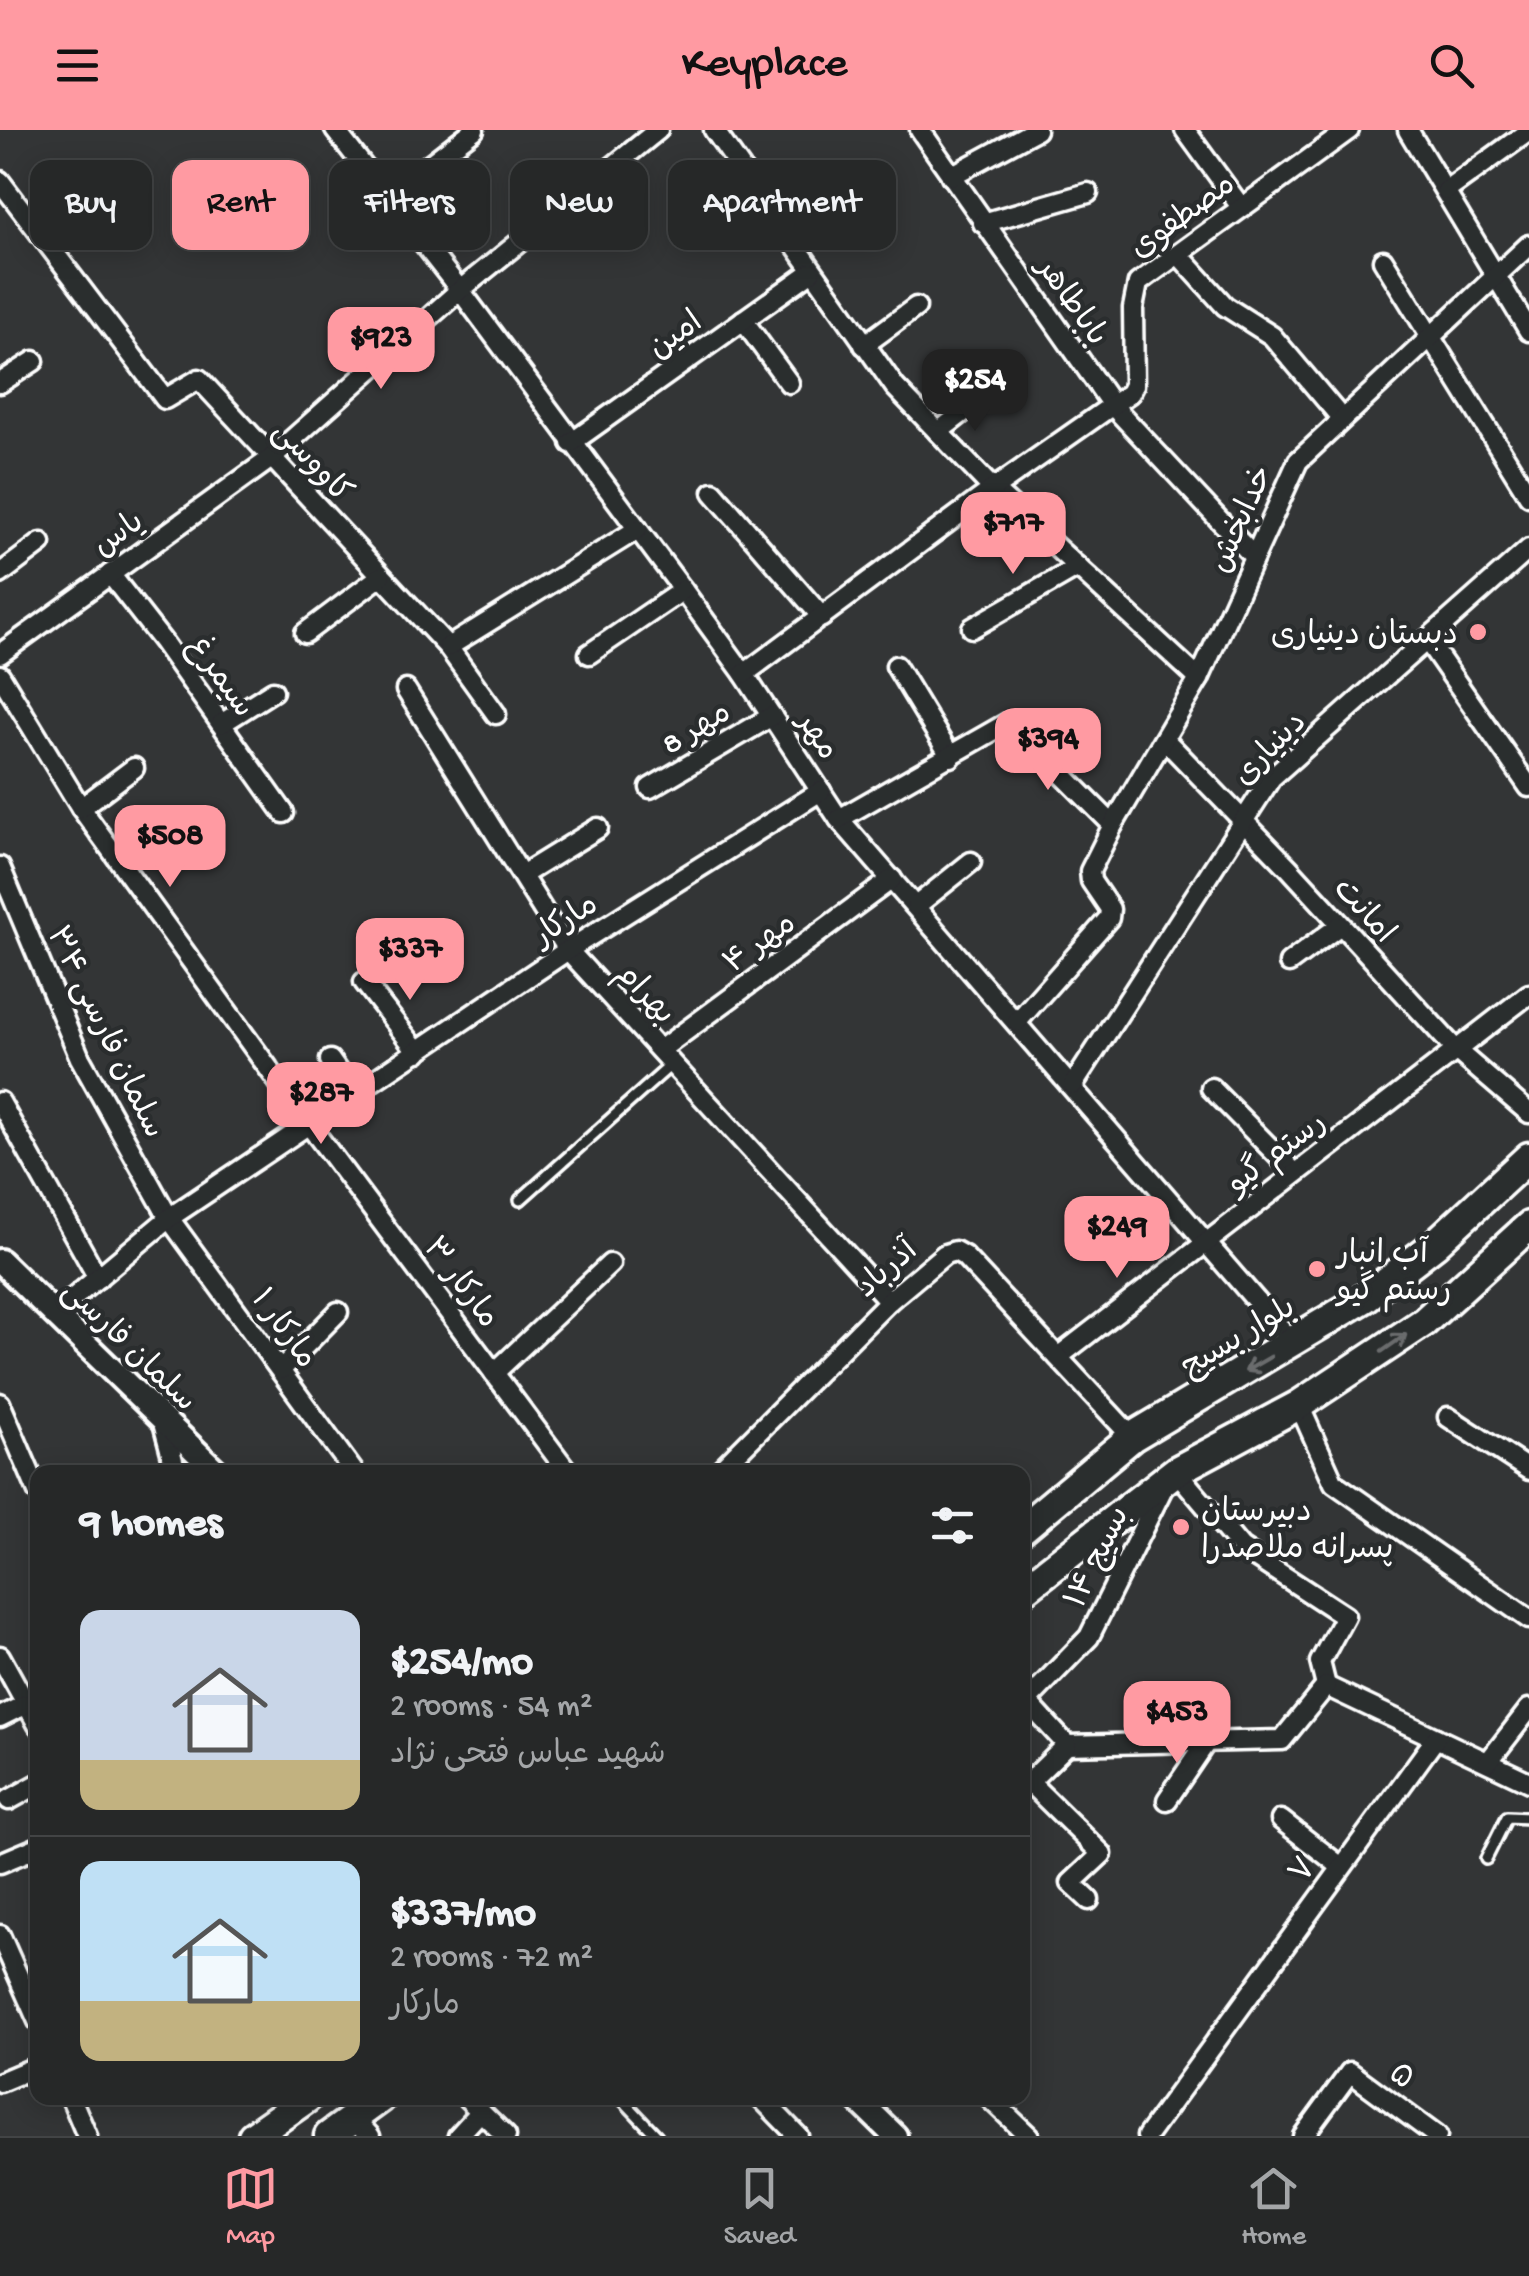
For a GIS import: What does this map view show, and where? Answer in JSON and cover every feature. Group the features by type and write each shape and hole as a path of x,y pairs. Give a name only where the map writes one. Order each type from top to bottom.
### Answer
{"main road":[{"name":"بلوار بسیج","path":"1030,1522 1132,1438 1365,1298 1434,1244 1529,1157"},
{"path":"1030,1580 1172,1474 1299,1405 1424,1322 1529,1226"},
{"name":"سلمان فارسی","path":"0,1261 210,1465"},
{"path":"252,2136 287,2105"},
{"path":"330,2136 361,2127 376,2105"},
{"path":"863,2105 895,2136"}],"street":[{"name":"مهر","path":"335,130 358,160"},
{"path":"435,160 474,130"},
{"name":"یاس","path":"0,654 270,459 460,290 658,130"},
{"path":"714,130 895,387 993,489 1199,679"},
{"name":"باباطاهر","path":"920,130 1112,405 1254,557"},
{"path":"952,176 1036,130"},
{"path":"1184,130 1241,207"},
{"name":"مصطفوی","path":"744,674 993,489 1130,393 1134,385 1132,336 1138,283 1349,130"},
{"path":"1408,130 1529,332"},
{"path":"1446,191 1529,130"},
{"name":"کاووسی","path":"0,180 164,399 198,379 448,647 496,714"},
{"path":"983,223 1088,192"},
{"name":"خدابخش","path":"1017,1022 1108,918 1110,909 1089,876 1113,825 1199,679 1298,460 1529,245"},
{"name":"مهر","path":"428,250 744,674 839,819 1293,1343"},
{"path":"1179,255 1225,306 1272,336 1342,419"},
{"path":"1383,260 1529,496"},
{"name":"امین","path":"572,444 811,272"},
{"path":"864,345 916,307"},
{"path":"743,320 790,383"},
{"path":"0,383 34,360"},
{"path":"938,432 983,398"},
{"path":"713,492 822,617"},
{"path":"448,647 638,530"},
{"path":"0,574 41,543"},
{"name":"دینیاری","path":"1072,1085 1271,778 1529,549"},
{"path":"972,628 1078,567"},
{"name":"سیمرغ","path":"110,574 284,813"},
{"path":"305,633 381,576"},
{"path":"590,654 683,590"},
{"path":"1427,640 1529,787"},
{"path":"896,666 951,756"},
{"name":"مارکار ۳","path":"0,675 81,808 310,1126 563,1465"},
{"name":"بهرام","path":"406,690 568,950 889,1301"},
{"path":"221,724 273,691"},
{"name":"مهر 8","path":"650,788 772,716"},
{"path":"839,819 1007,723 1013,724 1113,825"},
{"name":"امانت","path":"1164,739 1457,1051 1529,1113"},
{"path":"81,808 134,768"},
{"name":"مارکار","path":"53,1315 169,1218 568,950 822,791"},
{"path":"522,876 598,828"},
{"path":"916,906 971,862"},
{"name":"سلمان فارسی ۳۴","path":"0,867 80,1058 169,1218"},
{"name":"مهر ۴","path":"666,1057 892,880"},
{"path":"1288,962 1340,926"},
{"path":"364,982 418,1052"},
{"path":"1523,998 1529,1018"},
{"name":"رستم گیو","path":"1058,1357 1523,998"},
{"path":"330,1060 354,1095"},
{"path":"1212,1088 1294,1173"},
{"path":"0,1102 98,1278"},
{"name":"مارکار ۱","path":"169,1218 349,1465"},
{"name":"آذرباد","path":"725,1465 889,1301 945,1254 955,1252 964,1256 1132,1438"},
{"path":"494,1373 610,1264"},
{"path":"281,1370 338,1312"},
{"path":"0,1403 30,1473"},
{"path":"1299,1405 1334,1484 1529,1619"},
{"path":"1448,1417 1529,1470"},
{"path":"162,1418 174,1465"},
{"path":"1172,1474 1241,1548 1345,1616 1320,1662 1326,1686"},
{"name":"بسیج ۱۴","path":"1030,1694 1089,1637 1172,1474"},
{"path":"0,1656 30,1711"},
{"path":"1326,1686 1529,1782"},
{"path":"1030,1782 1067,1745 1282,1740 1326,1686"},
{"path":"0,1717 26,1704"},
{"path":"1030,1704 1067,1745"},
{"path":"1488,1762 1529,1709"},
{"name":"۷","path":"1147,2136 1436,1738"},
{"path":"1168,1800 1207,1742"},
{"path":"9,1800 30,1788"},
{"path":"1030,1790 1102,1854 1071,1883 1089,1900"},
{"path":"1282,1820 1340,1866"},
{"path":"0,1863 30,1850"},
{"path":"2,1943 30,2004"},
{"path":"0,2082 30,2069"},
{"name":"۵","path":"1303,2136 1350,2072 1436,2136"},
{"path":"73,2105 83,2135"},
{"path":"474,2105 506,2136"},
{"path":"768,2105 798,2136"},
{"path":"996,2105 1029,2136"},
{"path":"458,2136 481,2112"}],"lane":[{"path":"520,1200 666,1057"},
{"path":"1486,1859 1506,1818 1529,1818"},
{"path":"628,2105 657,2136"}],"place":[{"name":"دبستان دینیاری","path":"1478,632"},
{"name":"آب انبار رستم گیو","path":"1317,1269"},
{"name":"دبیرستان پسرانه ملاصدرا","path":"1181,1527"}]}
